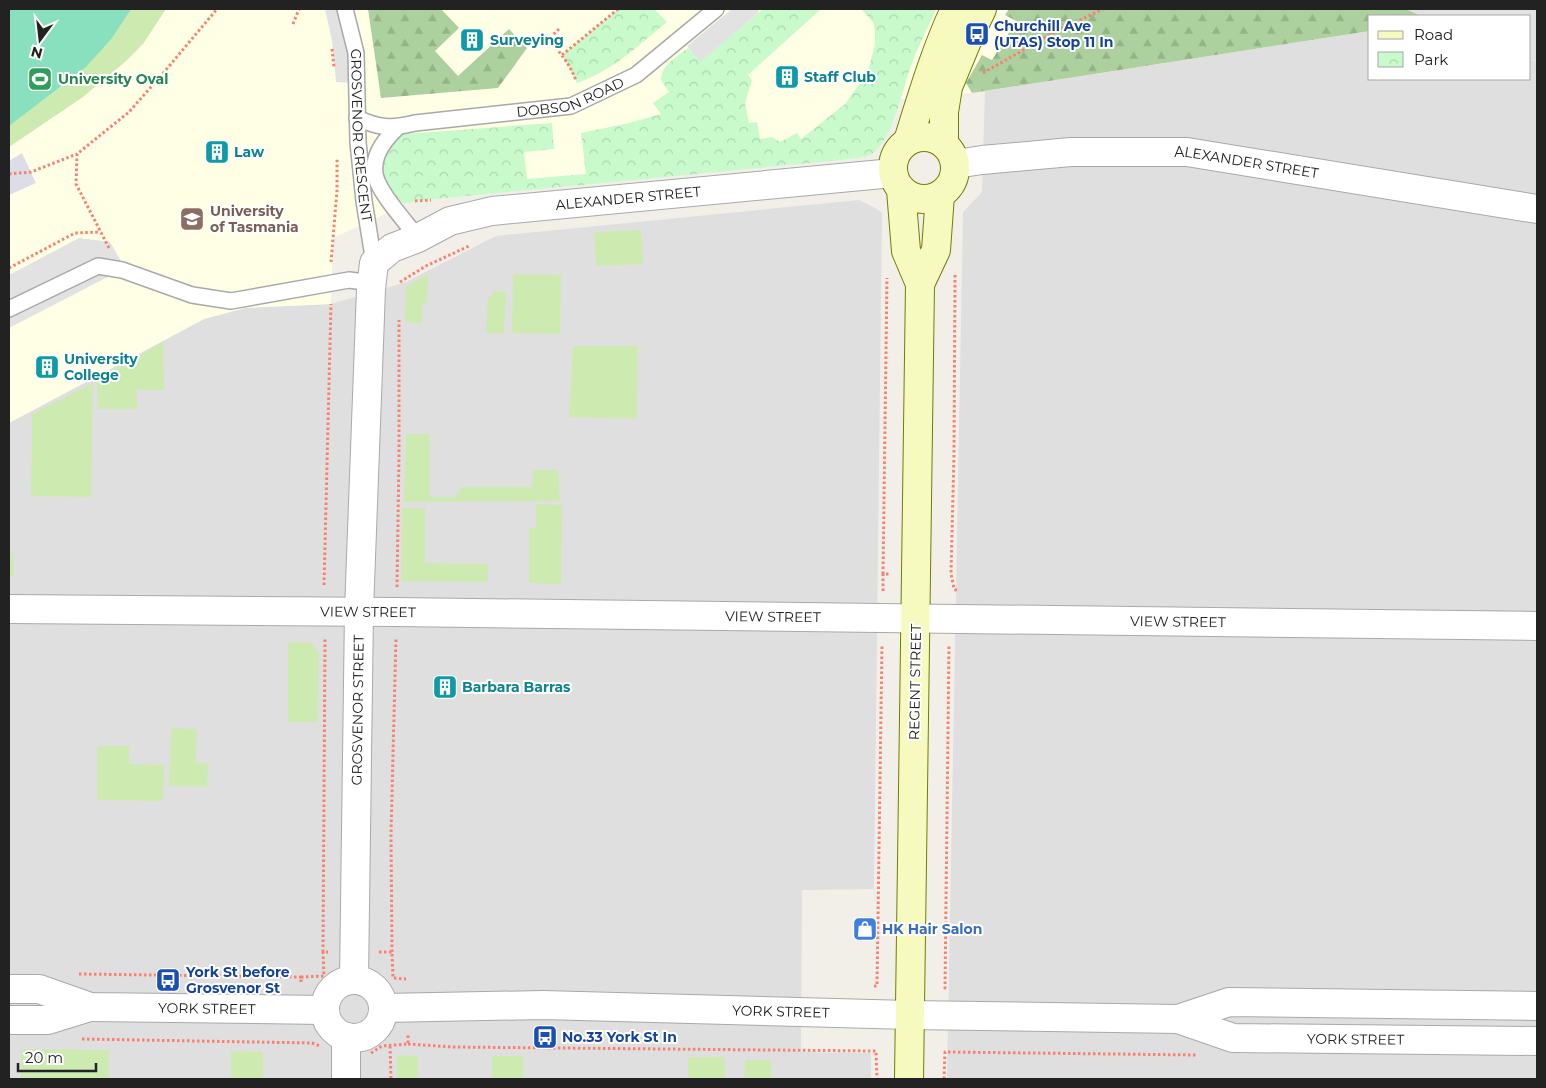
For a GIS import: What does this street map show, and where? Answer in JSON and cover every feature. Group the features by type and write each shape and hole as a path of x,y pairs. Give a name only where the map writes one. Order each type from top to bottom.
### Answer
{"street":[{"path":"908,141 930,68 954,9"},
{"path":"950,154 926,137 917,137 908,141 901,147 893,164 897,181 908,195 924,200 940,195 948,190 953,182 950,154 944,112 948,87 982,9"},
{"name":"ALEXANDER STREET","path":"950,154 982,160 1071,152 1187,152 1537,209"},
{"name":"ALEXANDER STREET","path":"373,273 392,248 418,238 450,221 492,211 897,181"},
{"name":"REGENT STREET","path":"897,181 906,251 920,284 909,1079"},
{"name":"REGENT STREET","path":"920,284 936,250 940,195"},
{"name":"GROSVENOR STREET","path":"354,979 359,611 373,273"},
{"name":"VIEW STREET","path":"9,609 359,611 1537,626"},
{"path":"354,979 371,985 382,999 383,1008 382,1017 372,1032 355,1038 338,1033 331,1027 326,1019 325,1010 326,1001 336,985 354,979"},
{"name":"YORK STREET","path":"9,990 39,989 90,1006 325,1010"},
{"name":"YORK STREET","path":"1178,1020 1229,1002 1537,1006"},
{"name":"YORK STREET","path":"9,1020 48,1020 90,1006"},
{"name":"YORK STREET","path":"383,1008 543,1006 1178,1020 1233,1038 1537,1041"},
{"path":"346,1036 346,1079"}],"lane":[{"name":"GROSVENOR CRESCENT","path":"345,9 356,53 358,142 373,273"},
{"name":"DOBSON ROAD","path":"357,118 385,127 398,127 415,123 572,106 636,75 716,9"},
{"path":"398,127 386,138 381,147 377,156 375,173 384,193 418,238"},
{"path":"9,309 98,266 122,270 192,295 231,301 349,280 373,273"}],"path":[{"path":"9,174 31,172 77,154 129,112 216,9"},
{"path":"293,24 298,9"},
{"path":"562,55 618,9"},
{"path":"980,75 1056,32 1103,9"},
{"path":"559,29 549,39 562,55 574,74 577,83"},
{"path":"569,86 585,80"},
{"path":"9,268 74,233 100,232 76,184 77,154"},
{"path":"410,202 437,199"},
{"path":"331,264 333,238"},
{"path":"399,289 400,280 476,242"},
{"path":"951,574 955,271"},
{"path":"883,574 887,280"},
{"path":"324,588 331,304"},
{"path":"392,952 391,833 399,454 399,316"},
{"path":"945,988 950,618"},
{"path":"315,638 325,638 324,952"},
{"path":"78,974 301,977"},
{"path":"81,1039 296,1042"},
{"path":"408,1044 453,1047 876,1051 877,1079"},
{"path":"390,1046 391,1079"},
{"path":"944,1079 945,1052"}],"shaded area":[{"name":"University of Tasmania","path":"9,9 1537,9 1537,61 1531,59 1531,15 1368,15 1368,31 972,93 901,99 885,138 872,153 866,156 415,201 404,204 333,238 331,304 245,308 204,319 9,423"},
{"path":"325,9 345,9 356,83 336,82 332,41"},
{"path":"732,9 757,9 759,12 700,62 687,46"},
{"path":"1406,9 1537,9 1537,61 1531,59 1531,15 1420,15"},
{"path":"1368,31 1368,80 1531,80 1531,59 1537,61 1537,1079 947,1079 963,212 982,192 985,91"},
{"path":"22,153 36,183 9,195 9,161"},
{"path":"859,200 882,213 874,889 802,890 801,1052 871,1053 871,1079 9,1079 9,423 204,319 245,308 331,304 406,282 496,236"},
{"path":"79,238 110,242 125,268 9,328 9,275"}],"green space":[{"name":"University Oval","path":"9,9 166,9 143,44 125,62 83,97 9,147"},
{"name":"University Oval","path":"9,9 131,9 112,38 86,67 9,126"},
{"path":"368,9 441,9 459,28 435,51 458,76 509,29 527,48 498,88 381,98"},
{"path":"618,9 654,9 667,22 613,65 577,83 562,55"},
{"path":"763,9 821,9 748,75 752,80 745,103 749,123 757,122 760,139 772,137 780,142 797,133 801,139 845,104 868,72 875,44 875,31 873,22 861,9 936,9 914,59 892,125 880,147 872,154 861,158 415,201 404,204 388,188 384,178 384,158 388,149 395,141 405,134 552,123 554,149 524,152 527,179 586,174 581,133 661,114 653,103 669,92 661,80 664,70 670,62 688,48 700,61"},
{"path":"1009,9 1406,9 1420,15 1368,15 1368,31 972,93 966,83 982,55 992,60 1016,21 1005,15"},
{"path":"641,230 643,264 596,266 594,232"},
{"path":"428,274 427,303 422,303 422,323 405,322 406,287"},
{"path":"513,274 561,275 560,334 512,333"},
{"path":"492,291 506,292 504,334 486,333 488,297 492,297"},
{"path":"163,342 164,390 137,390 137,409 98,409 97,380"},
{"path":"573,346 638,346 637,419 569,417"},
{"path":"93,383 91,497 31,496 32,414"},
{"path":"406,434 430,434 430,497 454,497 463,487 532,487 533,470 558,470 560,501 404,502"},
{"path":"536,504 562,505 561,584 529,583 529,528 536,528"},
{"path":"402,508 425,508 425,563 488,564 488,582 401,581"},
{"path":"9,553 13,553 13,576 9,576"},
{"path":"288,642 312,643 319,653 318,722 288,722"},
{"path":"171,728 197,729 196,763 208,763 207,787 169,786"},
{"path":"97,746 129,746 129,764 164,765 163,801 97,800"},
{"path":"21,1049 109,1050 109,1079 21,1079"},
{"path":"231,1051 263,1052 263,1079 231,1079"},
{"path":"397,1055 418,1056 418,1079 397,1079"},
{"path":"492,1056 523,1056 523,1079 492,1079"},
{"path":"688,1057 725,1057 725,1078 688,1078"},
{"path":"745,1060 771,1060 771,1079 744,1079"}],"place":[{"name":"Churchill Ave (UTAS) Stop 11 In","path":"977,34"},
{"name":"Surveying","path":"472,40"},
{"name":"Staff Club","path":"787,77"},
{"name":"University Oval","path":"40,79"},
{"name":"Law","path":"217,152"},
{"name":"University of Tasmania","path":"192,219"},
{"name":"University College","path":"47,367"},
{"name":"Barbara Barras","path":"445,687"},
{"name":"HK Hair Salon","path":"865,929"},
{"name":"York St before Grosvenor St","path":"168,980"},
{"name":"No.33 York St In","path":"545,1037"}]}
